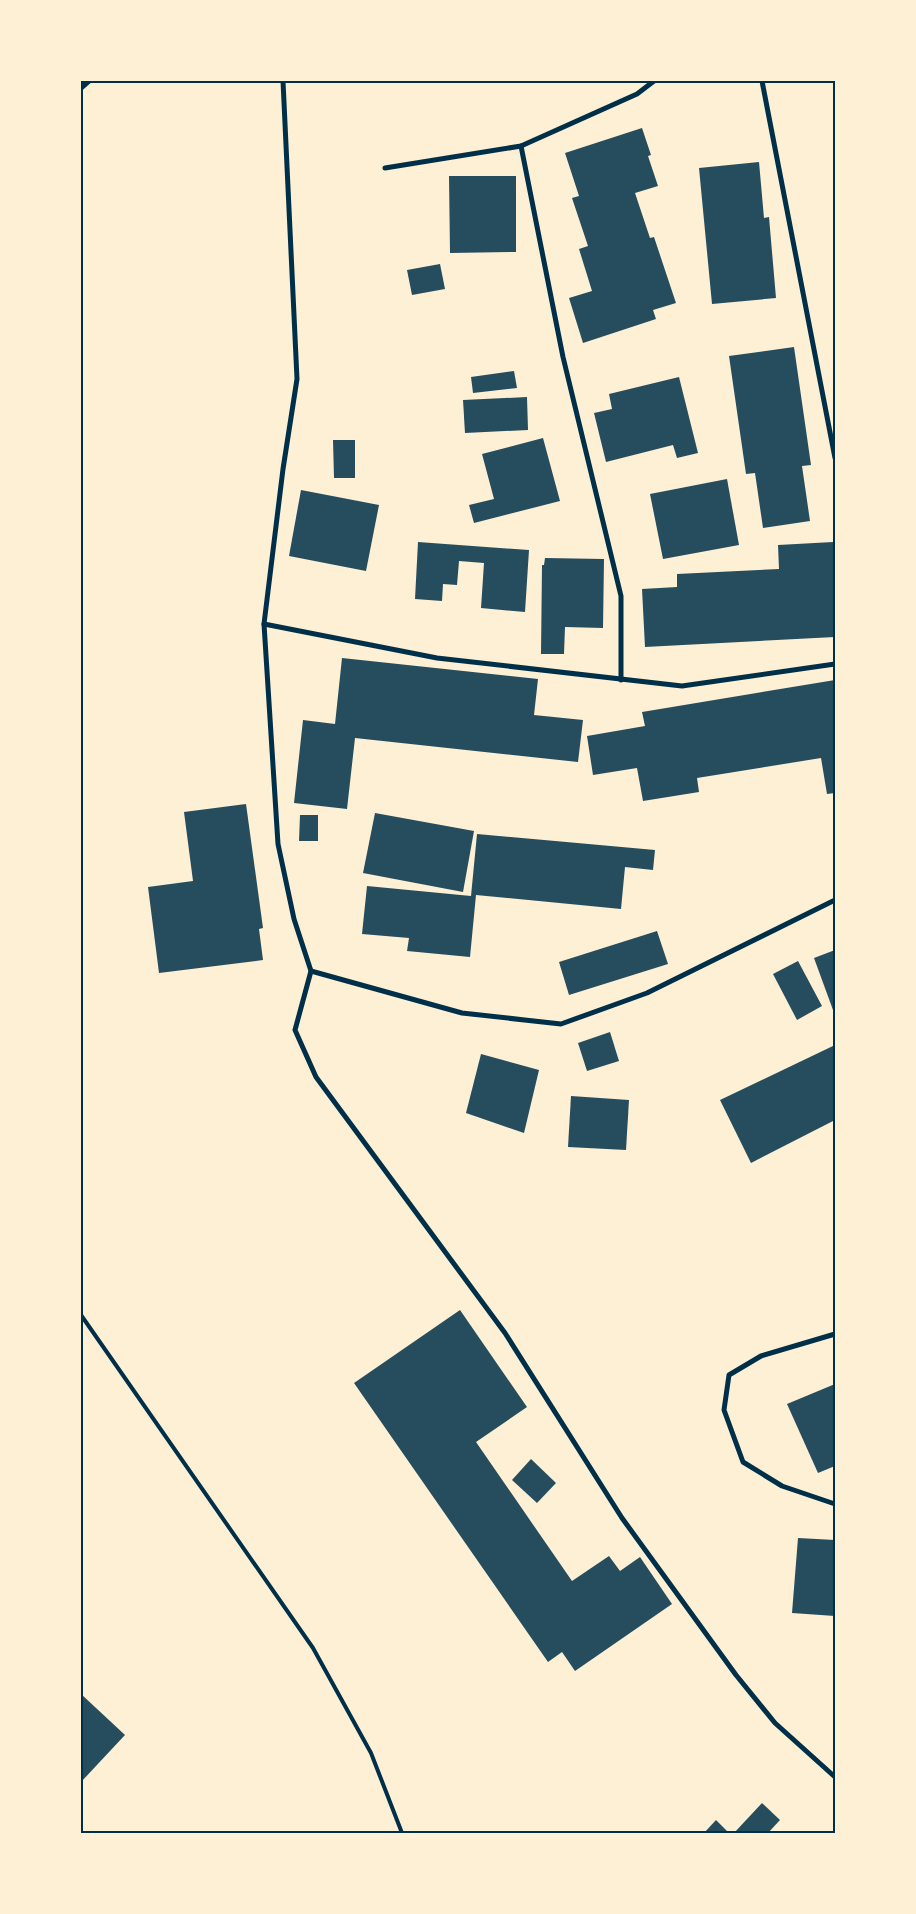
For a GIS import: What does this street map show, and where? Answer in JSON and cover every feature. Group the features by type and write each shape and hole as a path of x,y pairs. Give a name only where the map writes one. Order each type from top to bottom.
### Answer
{"street":[{"path":"81,88 89,81"},
{"path":"283,81 297,379 283,469 264,624 270,743 278,844 294,919 311,971 295,1030 316,1077 505,1333 622,1518 736,1676 775,1723 835,1778"},
{"path":"385,168 521,146 638,94 654,81"},
{"path":"762,81 835,458"},
{"path":"521,146 564,358 621,596 621,680"},
{"path":"264,624 437,658 682,686 835,664"},
{"path":"311,971 462,1014 561,1024 647,993 835,900"},
{"path":"835,1334 761,1356 729,1375 724,1410 743,1462 782,1486 835,1504"}],"lane":[{"path":"81,1315 313,1648 371,1754 402,1833"}],"building":[{"path":"642,128 651,155 648,156 658,186 635,193 650,238 654,237 676,303 653,310 656,319 583,343 569,298 592,291 579,249 588,246 572,198 579,196 565,153"},
{"path":"759,162 764,218 769,217 776,298 712,304 699,168"},
{"path":"449,176 516,176 516,252 450,253"},
{"path":"440,264 445,289 412,295 407,270"},
{"path":"794,347 811,465 802,466 810,521 763,528 755,473 746,474 729,356"},
{"path":"514,371 517,388 473,393 471,377"},
{"path":"679,377 698,453 677,458 673,445 606,462 594,413 612,409 609,394"},
{"path":"527,397 528,430 465,433 463,400"},
{"path":"543,438 560,501 474,523 469,505 494,499 482,454"},
{"path":"333,440 355,440 355,478 334,478"},
{"path":"727,479 739,545 663,559 650,494"},
{"path":"301,490 379,505 366,571 289,556"},
{"path":"418,542 529,550 525,612 481,608 484,563 459,561 457,585 443,584 442,601 415,599"},
{"path":"833,542 835,637 645,647 642,589 677,587 677,574 779,569 778,545"},
{"path":"545,558 604,559 603,628 565,627 564,654 541,654 542,565 544,565"},
{"path":"342,658 538,679 534,715 583,720 578,762 355,738 347,809 294,803 303,720 335,724"},
{"path":"835,680 835,793 827,794 821,758 697,778 699,792 643,801 637,768 593,775 587,736 645,726 642,712"},
{"path":"246,804 263,928 259,929 263,960 159,973 148,887 193,881 184,812"},
{"path":"375,813 474,831 463,892 363,873"},
{"path":"300,815 318,815 318,841 299,841"},
{"path":"477,834 655,850 653,870 625,867 621,909 476,895 470,957 407,951 409,938 362,934 367,886 471,896"},
{"path":"657,931 668,964 569,995 559,962"},
{"path":"835,950 835,1009 833,1010 814,958"},
{"path":"798,961 822,1006 797,1020 773,974"},
{"path":"610,1032 619,1061 587,1071 578,1043"},
{"path":"835,1045 835,1120 751,1163 720,1100"},
{"path":"481,1054 539,1070 524,1133 466,1113"},
{"path":"571,1096 629,1100 626,1150 568,1147"},
{"path":"460,1310 527,1407 476,1442 572,1581 609,1556 620,1571 640,1557 672,1604 575,1671 562,1652 548,1662 354,1383"},
{"path":"835,1384 835,1466 818,1473 787,1404"},
{"path":"531,1459 556,1483 537,1503 512,1480"},
{"path":"798,1538 835,1540 835,1616 792,1613"},
{"path":"81,1694 125,1735 81,1782"},
{"path":"762,1803 780,1820 768,1833 734,1833"},
{"path":"716,1820 729,1833 704,1833"}]}
